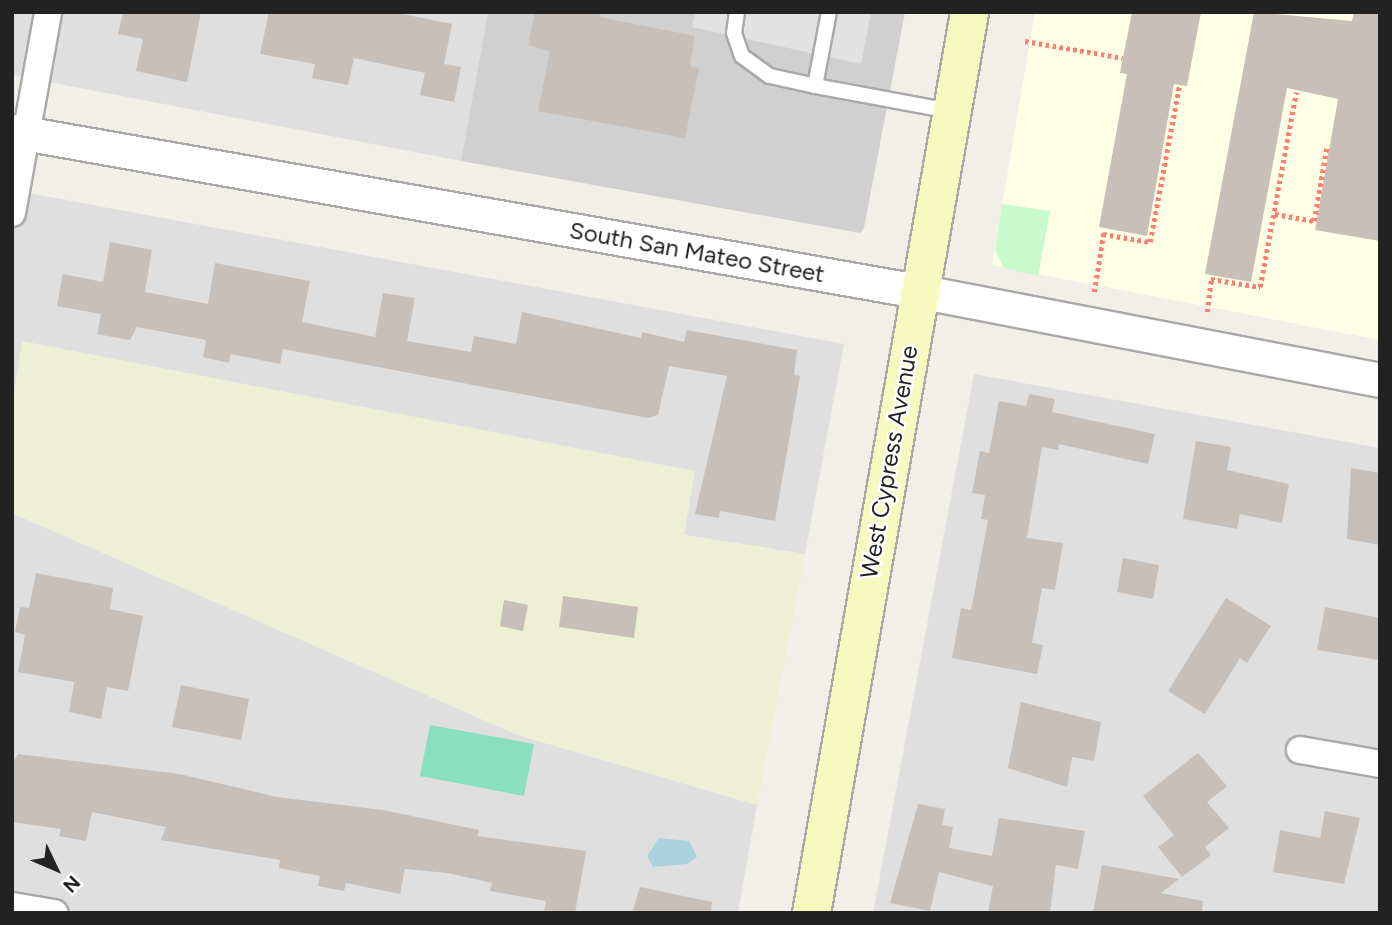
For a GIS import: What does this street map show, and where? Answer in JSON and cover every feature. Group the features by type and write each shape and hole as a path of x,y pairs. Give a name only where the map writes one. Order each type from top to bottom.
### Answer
{"main road":[{"name":"West Cypress Avenue","path":"811,913 918,291 970,12"}],"street":[{"path":"12,213 19,132 48,12"},
{"name":"South San Mateo Street","path":"19,132 918,291 1380,380"},
{"path":"1300,750 1380,764"},
{"path":"12,906 54,913"}],"lane":[{"path":"737,12 734,33 742,56 770,76 951,111"},
{"path":"815,86 829,12"}],"path":[{"path":"1025,41 1123,58"},
{"path":"1094,292 1104,232 1150,242 1179,87"},
{"path":"1207,312 1212,278 1260,287 1296,92"},
{"path":"1275,214 1314,220 1327,146"}],"shaded area":[{"path":"12,12 488,12 461,161 12,75"},
{"path":"488,12 905,12 864,228 860,233 461,161"},
{"path":"695,12 871,12 861,64 692,27"},
{"path":"1035,12 1380,12 1380,340 992,265"},
{"path":"12,190 844,344 805,554 684,535 694,471 12,405"},
{"path":"22,341 695,471 684,535 805,554 757,805 518,735 12,513 12,405"},
{"path":"974,374 1380,448 1380,913 873,913"},
{"path":"12,513 518,735 757,805 738,913 12,913"}],"green space":[{"path":"1002,204 1050,211 1038,276 1004,268 995,250"},
{"path":"430,725 534,744 524,796 420,776"}],"water":[{"path":"659,838 689,841 697,857 687,864 653,867 647,856"}],"building":[{"path":"123,12 201,12 187,82 136,71 143,39 118,34"},
{"path":"269,12 393,12 452,24 444,64 461,67 454,102 420,95 425,73 354,58 348,85 312,78 315,64 260,54"},
{"path":"535,12 600,12 599,17 695,36 690,66 699,68 685,138 538,111 550,51 528,45"},
{"path":"1132,12 1201,12 1187,86 1174,84 1147,236 1099,227 1127,74 1120,73"},
{"path":"1254,12 1352,21 1354,12 1380,12 1380,241 1315,230 1338,99 1287,88 1251,282 1205,274"},
{"path":"110,242 152,250 145,292 208,304 215,263 310,281 302,322 375,337 383,293 415,298 407,341 471,352 474,336 516,344 522,312 641,338 642,332 684,342 687,330 797,350 794,375 800,376 775,521 720,511 719,518 695,514 727,376 669,366 658,415 648,418 283,349 280,364 231,354 229,363 203,357 206,340 137,327 130,340 97,334 101,314 57,306 63,274 103,282"},
{"path":"1029,394 1055,399 1052,412 1155,434 1148,464 1059,444 1058,450 1042,447 1027,538 1063,543 1055,590 1042,588 1032,643 1043,645 1037,674 952,658 961,608 971,610 988,520 981,519 985,495 972,493 980,451 989,453 999,401 1026,406"},
{"path":"1196,441 1231,447 1227,470 1289,484 1282,523 1240,514 1237,529 1183,519"},
{"path":"1351,468 1380,473 1380,545 1347,539"},
{"path":"1123,558 1159,565 1153,599 1117,592"},
{"path":"36,573 113,588 110,609 143,616 128,691 107,687 101,719 69,712 74,682 18,672 25,635 15,632 20,607 29,608"},
{"path":"563,596 638,607 634,638 559,627"},
{"path":"1226,598 1271,626 1247,663 1240,658 1205,714 1168,691"},
{"path":"504,600 528,605 523,631 500,626"},
{"path":"1325,607 1380,618 1380,660 1317,650"},
{"path":"181,685 249,699 241,740 172,727"},
{"path":"1021,702 1101,722 1094,761 1072,757 1067,787 1008,768"},
{"path":"1198,753 1227,786 1207,802 1229,828 1205,847 1211,855 1182,877 1158,847 1174,835 1143,796"},
{"path":"18,754 179,774 277,797 383,810 479,830 477,836 586,851 575,913 544,913 546,901 490,891 492,883 448,873 405,869 400,894 346,883 344,891 318,886 320,876 279,868 280,860 161,840 166,827 92,812 86,841 59,836 61,829 12,822 12,764"},
{"path":"918,804 945,809 942,825 953,827 949,848 992,856 999,818 1085,831 1078,869 1056,865 1050,913 988,913 993,886 939,872 930,911 890,903"},
{"path":"1325,811 1360,818 1344,884 1273,872 1280,830 1320,838"},
{"path":"1102,865 1179,879 1161,893 1203,901 1202,913 1093,913"},
{"path":"640,887 712,902 711,913 632,913"}]}
